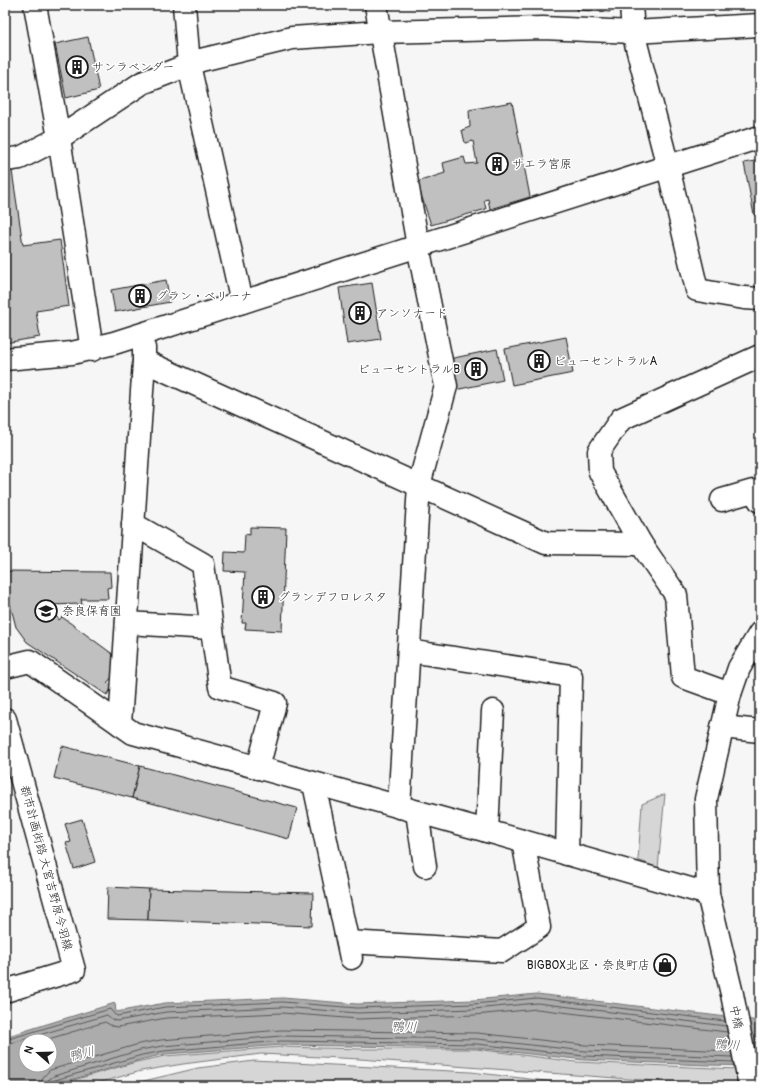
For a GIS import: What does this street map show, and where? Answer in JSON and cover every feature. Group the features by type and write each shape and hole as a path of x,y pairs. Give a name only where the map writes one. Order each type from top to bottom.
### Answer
{"street":[{"path":"35,5 59,138 92,350"},
{"path":"184,5 189,65 242,302"},
{"path":"376,5 418,246 446,386 418,485 409,651 408,810 425,866"},
{"path":"631,5 633,32 668,167 697,290 744,298 760,299"},
{"path":"5,160 20,158 59,138 142,83 201,60 292,38 380,32 543,28 633,32 760,25"},
{"path":"5,359 92,350 760,137"},
{"path":"120,724 144,361 143,334"},
{"path":"730,694 683,677 676,595 641,544 600,472 599,451 621,419 760,356"},
{"path":"144,361 546,543 641,544"},
{"path":"722,500 753,491 760,501"},
{"path":"133,524 203,564 220,687 275,702 258,768"},
{"path":"127,623 211,628"},
{"name":"中橋","path":"750,1086 732,994 708,894 706,799 730,694 739,668 760,633"},
{"path":"409,651 571,676 567,854"},
{"path":"5,667 30,661 133,733 708,894"},
{"path":"487,831 493,711"},
{"name":"都市計画街路 大宮吉野原今羽線","path":"5,719 74,970 5,991"},
{"path":"722,727 760,732"},
{"path":"314,784 350,950 502,951 539,927 522,841"}],"shaded area":[{"path":"665,794 658,868 638,860 642,804"},
{"path":"281,1047 476,1049 576,1062 760,1070 760,1086 723,1086 360,1059 261,1054 141,1071 87,1086 53,1086 136,1062 165,1056"},
{"path":"254,1061 471,1072 587,1086 123,1086 198,1068"}],"water":[{"name":"鴨川","path":"537,994 760,1021 760,1066 584,1060 477,1048 281,1045 165,1054 50,1086 5,1086 5,1037 115,1003 116,1012 165,1003 283,998 357,1004 474,1000"}],"building":[{"path":"578,5 610,5 610,12 577,10"},
{"name":"サンラベンダー","path":"88,37 99,90 66,98 55,44"},
{"name":"サエラ宮原","path":"512,102 530,197 490,209 488,199 484,200 486,209 431,225 417,182 445,173 443,163 464,157 466,164 477,163 473,141 465,143 462,130 470,127 469,110"},
{"path":"760,160 760,214 754,215 744,163"},
{"path":"12,171 23,245 60,240 69,306 36,311 40,337 5,343 5,172"},
{"name":"グラン・ベリーナ","path":"166,280 170,302 115,312 111,290"},
{"name":"アンソナード","path":"372,283 381,339 347,344 339,288"},
{"name":"ビューセントラルA","path":"566,337 573,373 512,385 505,349"},
{"name":"ビューセントラルB","path":"497,349 503,380 455,390 449,359"},
{"name":"グランデフロレスタ","path":"250,527 286,528 282,631 245,629 246,623 242,623 245,572 224,571 225,552 244,553 245,534 250,535"},
{"path":"5,571 110,572 111,587 107,588 108,599 81,599 82,604 48,605 59,620 62,617 118,658 118,670 107,683 113,686 107,695 27,642 16,627 10,604 5,604"},
{"path":"62,746 140,766 132,798 54,778"},
{"path":"140,766 297,808 289,839 132,798"},
{"path":"82,819 95,862 74,869 66,843 71,842 65,824"},
{"path":"108,887 149,889 148,920 107,919"},
{"path":"149,889 313,893 312,926 148,920"}],"place":[{"name":"サンラベンダー","path":"77,67"},
{"name":"サエラ宮原","path":"497,164"},
{"name":"グラン・ベリーナ","path":"140,296"},
{"name":"アンソナード","path":"360,313"},
{"name":"ビューセントラルA","path":"539,361"},
{"name":"ビューセントラルB","path":"476,369"},
{"name":"グランデフロレスタ","path":"263,597"},
{"name":"奈良保育園","path":"46,611"},
{"name":"BIGBOX北区・奈良町店","path":"665,965"}]}
